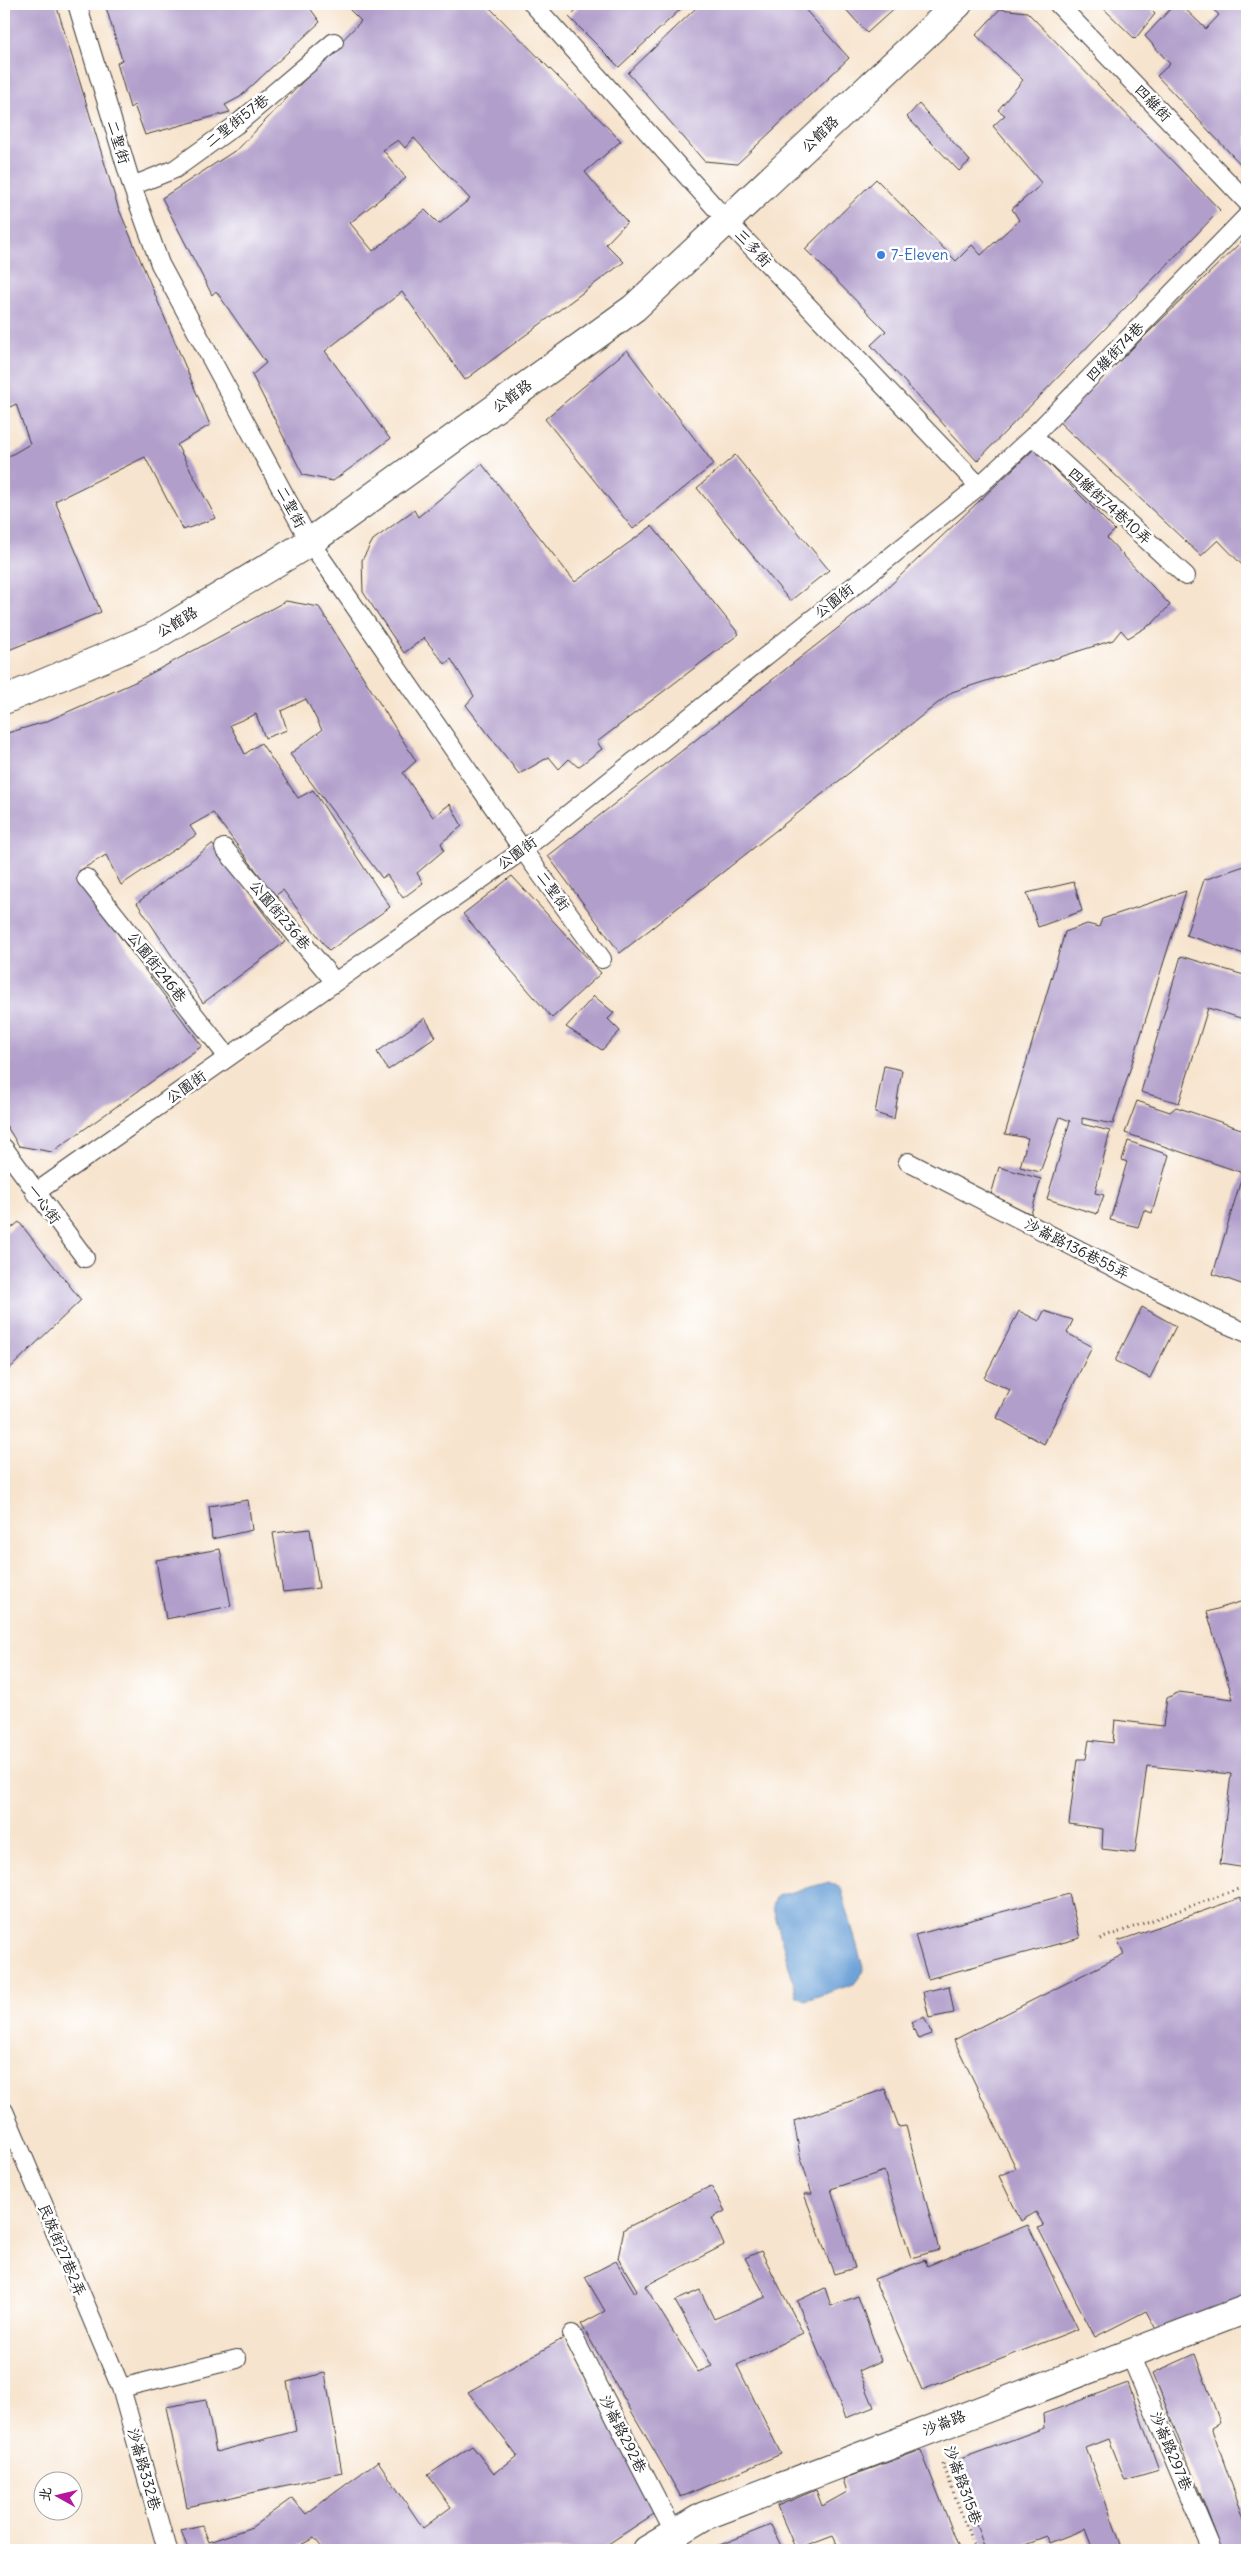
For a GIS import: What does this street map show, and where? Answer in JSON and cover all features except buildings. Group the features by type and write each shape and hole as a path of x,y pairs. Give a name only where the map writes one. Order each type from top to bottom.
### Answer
{"street":[{"name":"公館路","path":"4,700 153,636 310,542 634,308 728,222 958,4"},
{"name":"沙崙路","path":"647,2550 679,2542 704,2516 1129,2352 1247,2309"}],"lane":[{"name":"二聖街","path":"77,4 132,186 160,264 310,542 523,850 602,959"},
{"name":"三多街","path":"533,4 728,222 979,486"},
{"name":"四維街","path":"1058,4 1247,202"},
{"name":"二聖街57巷","path":"132,186 175,169 236,125 334,42"},
{"name":"四維街74巷","path":"979,486 1033,436 1247,216"},
{"name":"四維街74巷10弄","path":"1033,436 1186,576"},
{"name":"公園街","path":"35,1193 523,850 979,486"},
{"name":"公園街236巷","path":"224,848 335,982"},
{"name":"公園街246巷","path":"86,878 228,1057"},
{"name":"一心街","path":"4,1148 35,1193 85,1258"},
{"name":"沙崙路136巷55弄","path":"908,1162 1212,1318 1247,1333"},
{"name":"民族街27巷2弄","path":"4,2111 121,2388"},
{"name":"沙崙路292巷","path":"572,2334 679,2542"},
{"name":"沙崙路297巷","path":"1129,2352 1212,2550"},
{"path":"121,2388 237,2359"},
{"name":"沙崙路332巷","path":"121,2388 167,2550"}],"path":[{"path":"1100,1939 1247,1886"},
{"name":"沙崙路315巷","path":"930,2428 975,2550"}],"water":[{"path":"829,1882 841,1888 864,1971 854,1984 806,2000 797,1996 772,1905 777,1896"}],"place":[{"name":"7-Eleven","path":"881,255"}]}
